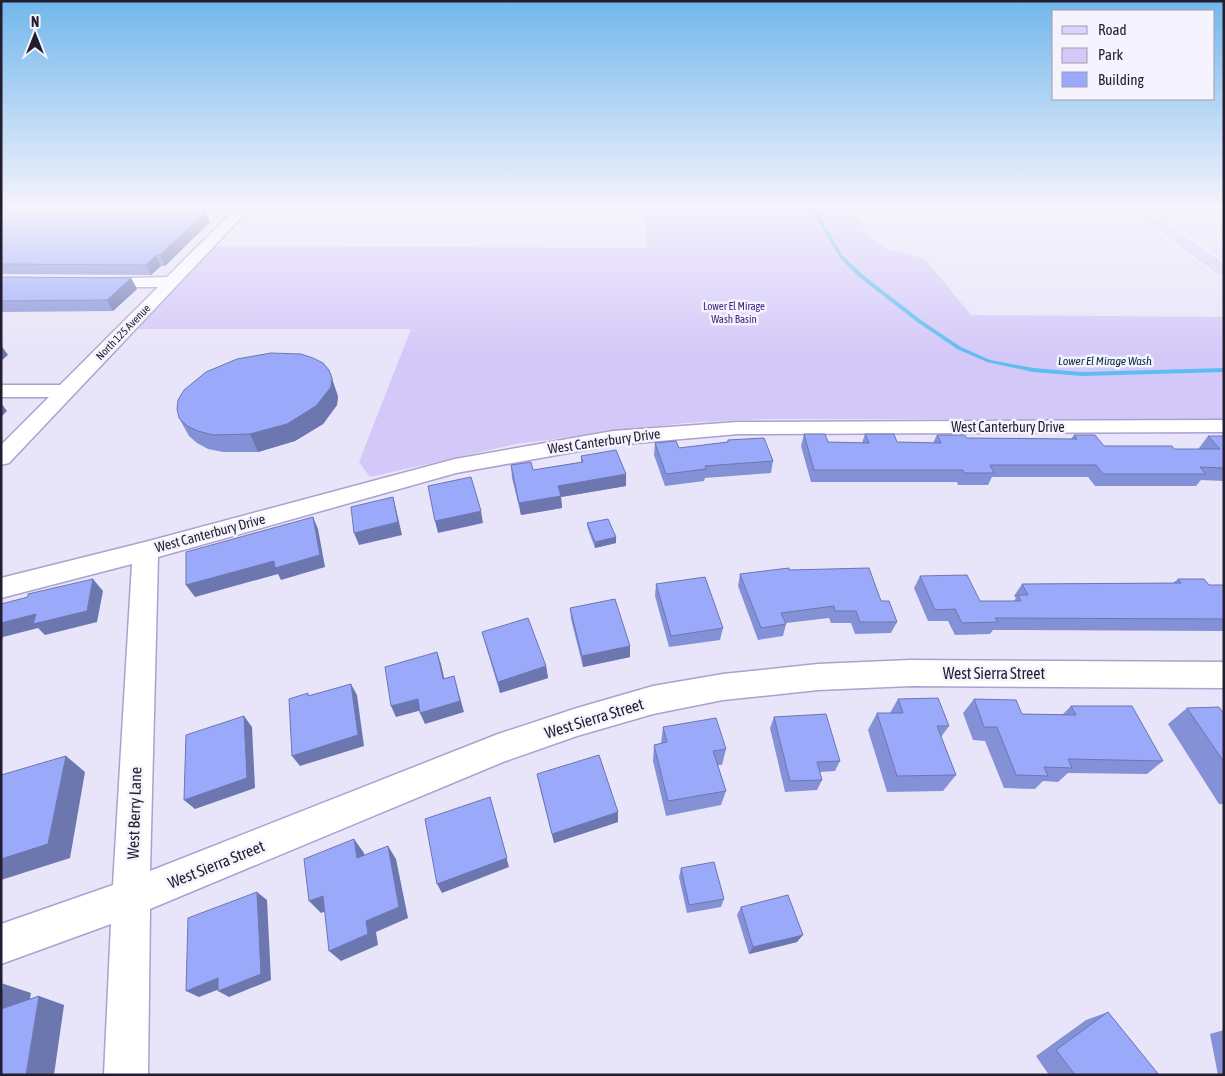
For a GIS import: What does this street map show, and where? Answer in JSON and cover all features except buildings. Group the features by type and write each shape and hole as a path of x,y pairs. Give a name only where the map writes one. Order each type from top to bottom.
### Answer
{"main road":[{"path":"1203,256 1224,271"}],"street":[{"name":"North 125 Avenue","path":"1,458 196,256"},
{"path":"79,282 171,282"},
{"path":"1,391 67,391"},
{"name":"West Canterbury Drive","path":"1,588 145,551 455,466 613,438 738,428 1224,426"},
{"name":"West Berry Lane","path":"126,1075 145,551"},
{"name":"West Sierra Street","path":"1,944 131,898 498,749 577,722 653,700 723,687 818,678 911,673 1224,675"}],"green space":[{"name":"Lower El Mirage Wash Basin","path":"205,256 916,256 924,258 971,315 1224,317 1224,419 767,419 684,423 515,444 370,477 359,462 411,329 135,329"}],"waterway":[{"name":"Lower El Mirage Wash","path":"841,256 861,276 919,321 959,348 989,361 1033,370 1082,374 1224,370"}]}
